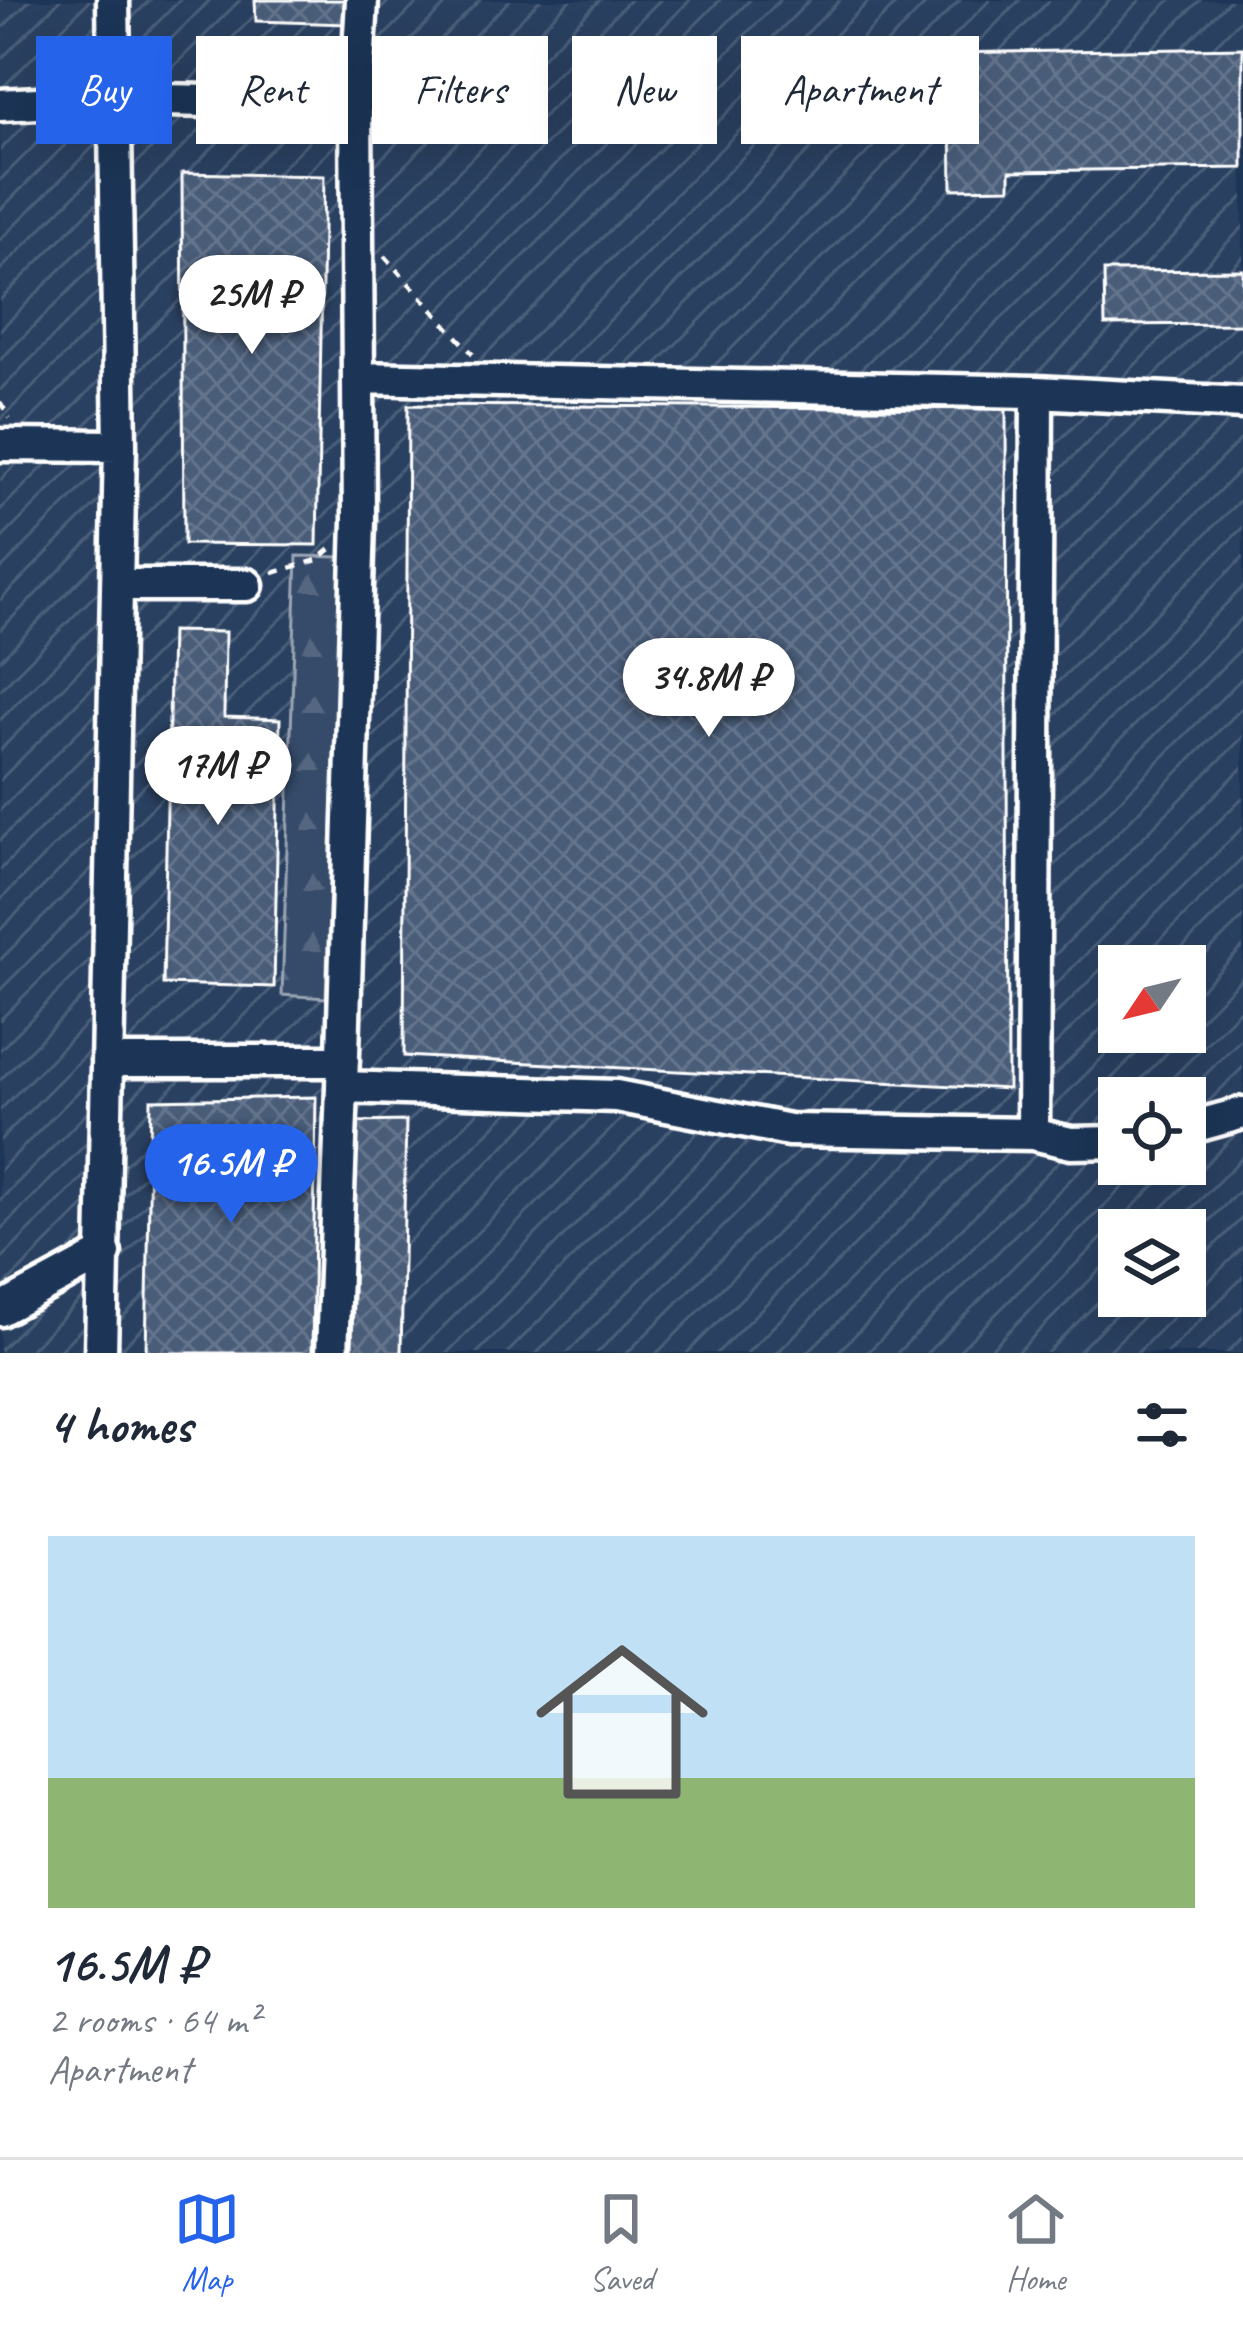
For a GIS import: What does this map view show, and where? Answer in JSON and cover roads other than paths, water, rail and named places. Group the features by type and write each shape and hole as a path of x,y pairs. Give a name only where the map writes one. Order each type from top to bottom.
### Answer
{"lane":[{"path":"113,0 113,36"},
{"path":"332,1353 359,520 356,104 362,0"},
{"path":"172,100 356,104"},
{"path":"0,105 36,103"},
{"path":"101,1353 120,446 115,144"},
{"path":"358,378 1037,392 1243,403"},
{"path":"1033,1134 1037,392"},
{"path":"0,446 120,446"},
{"path":"117,585 247,585"},
{"path":"107,1060 616,1096 789,1130 1033,1134 1071,1143 1098,1142"},
{"path":"1206,1123 1243,1113"},
{"path":"0,1310 105,1253"}]}
